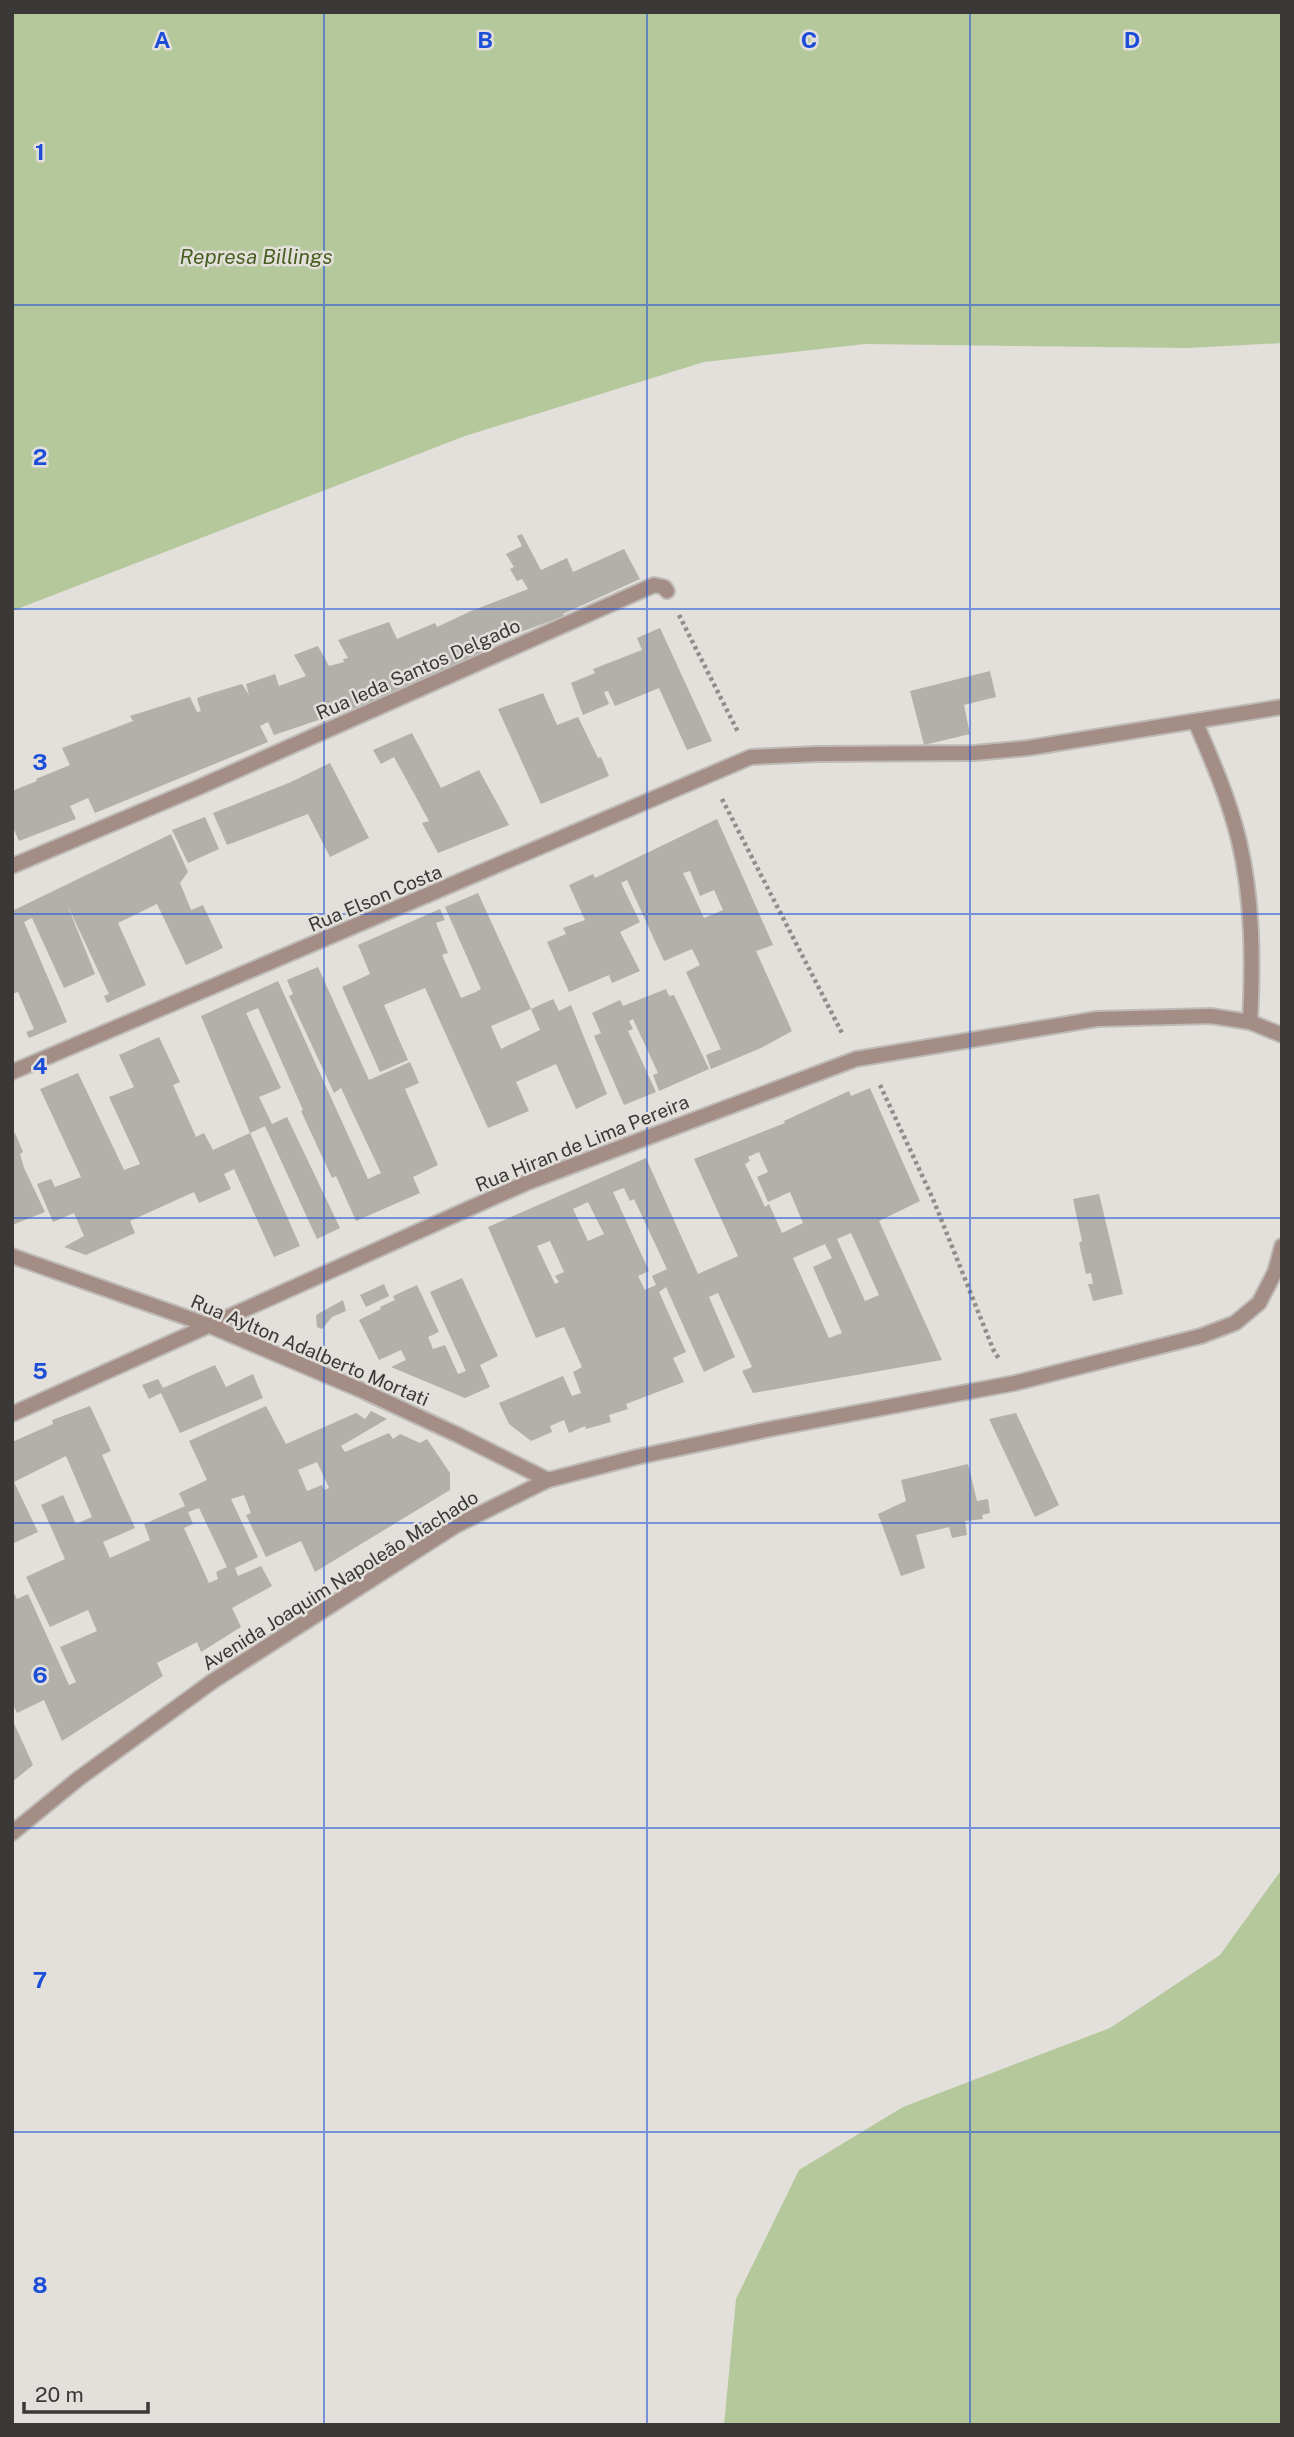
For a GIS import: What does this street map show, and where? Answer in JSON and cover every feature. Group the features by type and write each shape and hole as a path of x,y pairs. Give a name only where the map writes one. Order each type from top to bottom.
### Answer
{"street":[{"name":"Rua Ieda Santos Delgado","path":"12,866 197,788 654,585 664,587 667,591"},
{"path":"751,757 974,752 1028,748 1282,707"},
{"path":"1195,721 1220,779 1239,841 1249,902 1252,951 1250,1022"},
{"name":"Rua Elson Costa","path":"12,1072 751,757"},
{"name":"Rua Hiran de Lima Pereira","path":"12,1414 526,1183 856,1059 1097,1019 1197,1016 1250,1022 1282,1035"},
{"name":"Avenida Joaquim Napoleão Machado","path":"12,1833 78,1779 213,1681 455,1526 548,1480 637,1457 770,1429 1015,1383 1201,1336 1235,1323 1259,1303 1275,1272 1282,1245"},
{"name":"Rua Aylton Adalberto Mortati","path":"12,1256 208,1325 361,1390 548,1480"}],"path":[{"path":"667,591 751,757 722,800 856,1059 880,1084 933,1199 993,1349 1015,1383"}],"water":[{"name":"Represa Billings","path":"12,12 1282,12 1282,343 1187,348 865,344 704,362 465,436 12,611"},
{"path":"1282,1869 1282,2425 724,2425 736,2299 799,2170 903,2107 1110,2028 1220,1955"}],"building":[{"path":"522,534 541,570 567,558 573,572 624,549 640,579 563,614 564,616 488,644 490,648 363,705 274,735 268,722 260,726 268,742 95,813 88,798 70,806 76,819 19,841 12,825 12,791 70,765 62,748 133,721 130,716 190,697 197,712 201,711 197,699 199,697 242,684 249,695 246,684 275,674 279,686 306,676 294,655 318,646 329,666 344,662 343,659 348,658 338,640 389,622 397,639 435,623 437,627 528,589 522,579 517,581 510,569 514,567 506,554 522,546 517,536"},
{"path":"660,628 712,741 687,750 659,688 615,706 608,691 604,692 609,704 583,715 571,683 595,673 593,669 642,650 637,638"},
{"path":"990,671 996,697 964,705 970,734 924,745 910,691"},
{"path":"543,693 557,725 578,717 609,776 541,804 498,709"},
{"path":"412,733 441,788 479,770 509,825 438,853 422,823 429,821 394,757 381,764 373,750"},
{"path":"330,763 369,838 330,857 308,814 227,845 213,813 291,782"},
{"path":"205,817 219,849 188,863 172,830"},
{"path":"717,819 773,945 756,951 792,1031 761,1048 711,1069 706,1055 721,1049 686,972 700,965 692,949 664,961 627,880 621,883 640,922 620,932 640,971 612,983 609,975 569,992 547,942 566,934 563,928 585,920 569,885 593,874 595,878","holes":["690,871 700,896 714,890 723,910 704,918 683,873"]},
{"path":"171,834 188,872 180,883 191,910 203,905 223,948 186,965 157,904 118,923 146,985 107,1003 104,996 109,994 67,904 95,974 64,988 32,918 24,922 67,1022 29,1038 26,1032 34,1029 18,992 12,994 12,911"},
{"path":"478,893 531,1009 553,999 559,1011 571,1005 607,1094 576,1109 556,1064 516,1082 529,1111 488,1128 425,988 384,1005 408,1060 380,1072 342,987 370,974 358,945 440,909 445,920 436,923 448,953 442,955 461,998 476,992 481,989 445,907","holes":["531,1009 540,1030 501,1049 491,1026"]},
{"path":"318,967 369,1080 410,1062 419,1083 405,1089 438,1165 413,1177 420,1193 356,1221 336,1176 332,1178 301,1111 303,1110 258,1008 246,1013 281,1088 259,1097 272,1124 287,1117 340,1228 317,1239 265,1126 250,1133 201,1016 278,981 368,1179 381,1173 341,1088 334,1093 289,996 293,994 287,980"},
{"path":"666,989 669,996 674,995 709,1069 659,1091 653,1075 658,1073 633,1019 629,1021 633,1029 628,1031 656,1092 624,1105 594,1036 601,1033 592,1013 620,1000 623,1006"},
{"path":"159,1037 180,1082 173,1085 196,1137 204,1133 213,1150 250,1133 300,1246 274,1257 234,1169 224,1174 231,1189 199,1203 194,1192 130,1221 135,1233 86,1255 64,1247 84,1236 74,1213 53,1222 37,1184 51,1179 55,1187 81,1177 40,1089 78,1073 124,1170 140,1164 109,1097 134,1087 119,1055"},
{"path":"870,1088 920,1201 879,1221 942,1360 753,1393 742,1371 752,1367 718,1293 709,1297 735,1357 704,1372 666,1287 659,1292 686,1352 673,1358 684,1382 626,1404 628,1409 609,1415 611,1422 586,1429 585,1426 569,1433 564,1420 550,1426 552,1432 531,1441 509,1424 499,1403 563,1376 572,1396 581,1393 573,1372 582,1367 564,1327 536,1338 488,1227 646,1158 698,1274 738,1256 694,1159 785,1123 784,1121 849,1091 851,1096","holes":["759,1152 768,1172 757,1177 768,1202 790,1192 803,1223 782,1233 769,1204 765,1207 745,1164 750,1161 748,1157","624,1188 630,1201 634,1199 667,1269 652,1276 656,1285 645,1290 638,1276 649,1271 613,1192","588,1202 604,1234 588,1241 573,1209","851,1233 879,1295 865,1301 837,1239","550,1241 564,1272 555,1276 559,1282 555,1284 537,1246","825,1244 832,1258 813,1267 842,1333 829,1338 793,1258"]},
{"path":"12,1133 15,1133 23,1152 20,1154 24,1168 45,1212 12,1225"},
{"path":"1099,1194 1123,1294 1093,1301 1088,1284 1093,1284 1091,1273 1086,1274 1073,1199"},
{"path":"462,1278 498,1356 480,1365 490,1387 465,1398 391,1367 406,1360 401,1350 379,1360 359,1320 395,1300 393,1296 417,1285 439,1332 428,1337 433,1349 445,1345 458,1374 466,1371 430,1292"},
{"path":"384,1284 389,1296 366,1307 360,1295"},
{"path":"343,1300 346,1311 332,1317 322,1329 317,1327 316,1315"},
{"path":"215,1365 226,1387 253,1374 263,1398 180,1433 161,1393 149,1399 142,1385 158,1379 163,1388"},
{"path":"90,1406 111,1451 102,1455 135,1528 103,1542 110,1558 150,1540 144,1524 185,1506 179,1493 207,1480 189,1441 266,1406 286,1444 356,1413 365,1419 371,1411 387,1419 341,1446 345,1452 389,1433 393,1439 400,1434 420,1443 427,1439 450,1473 450,1490 315,1572 301,1541 266,1557 246,1515 251,1513 244,1495 231,1499 258,1557 235,1568 238,1576 261,1566 272,1586 232,1608 241,1627 201,1652 197,1642 157,1663 163,1676 62,1741 44,1700 17,1713 12,1703 12,1589 17,1599 28,1594 69,1685 76,1682 60,1647 97,1631 88,1610 50,1627 26,1577 65,1559 41,1505 63,1495 76,1524 92,1517 66,1456 14,1482 38,1532 12,1544 12,1442 53,1424 52,1420","holes":["317,1462 329,1488 324,1490 322,1485 307,1491 298,1470","199,1508 227,1567 216,1572 218,1579 209,1583 184,1528 193,1524 188,1512"]},
{"path":"1016,1413 1059,1505 1035,1517 989,1419"},
{"path":"968,1464 977,1501 988,1499 990,1513 982,1515 983,1519 965,1521 967,1535 952,1538 949,1527 916,1535 925,1568 901,1576 878,1514 906,1501 901,1480"},
{"path":"12,1719 33,1765 12,1782"}]}
